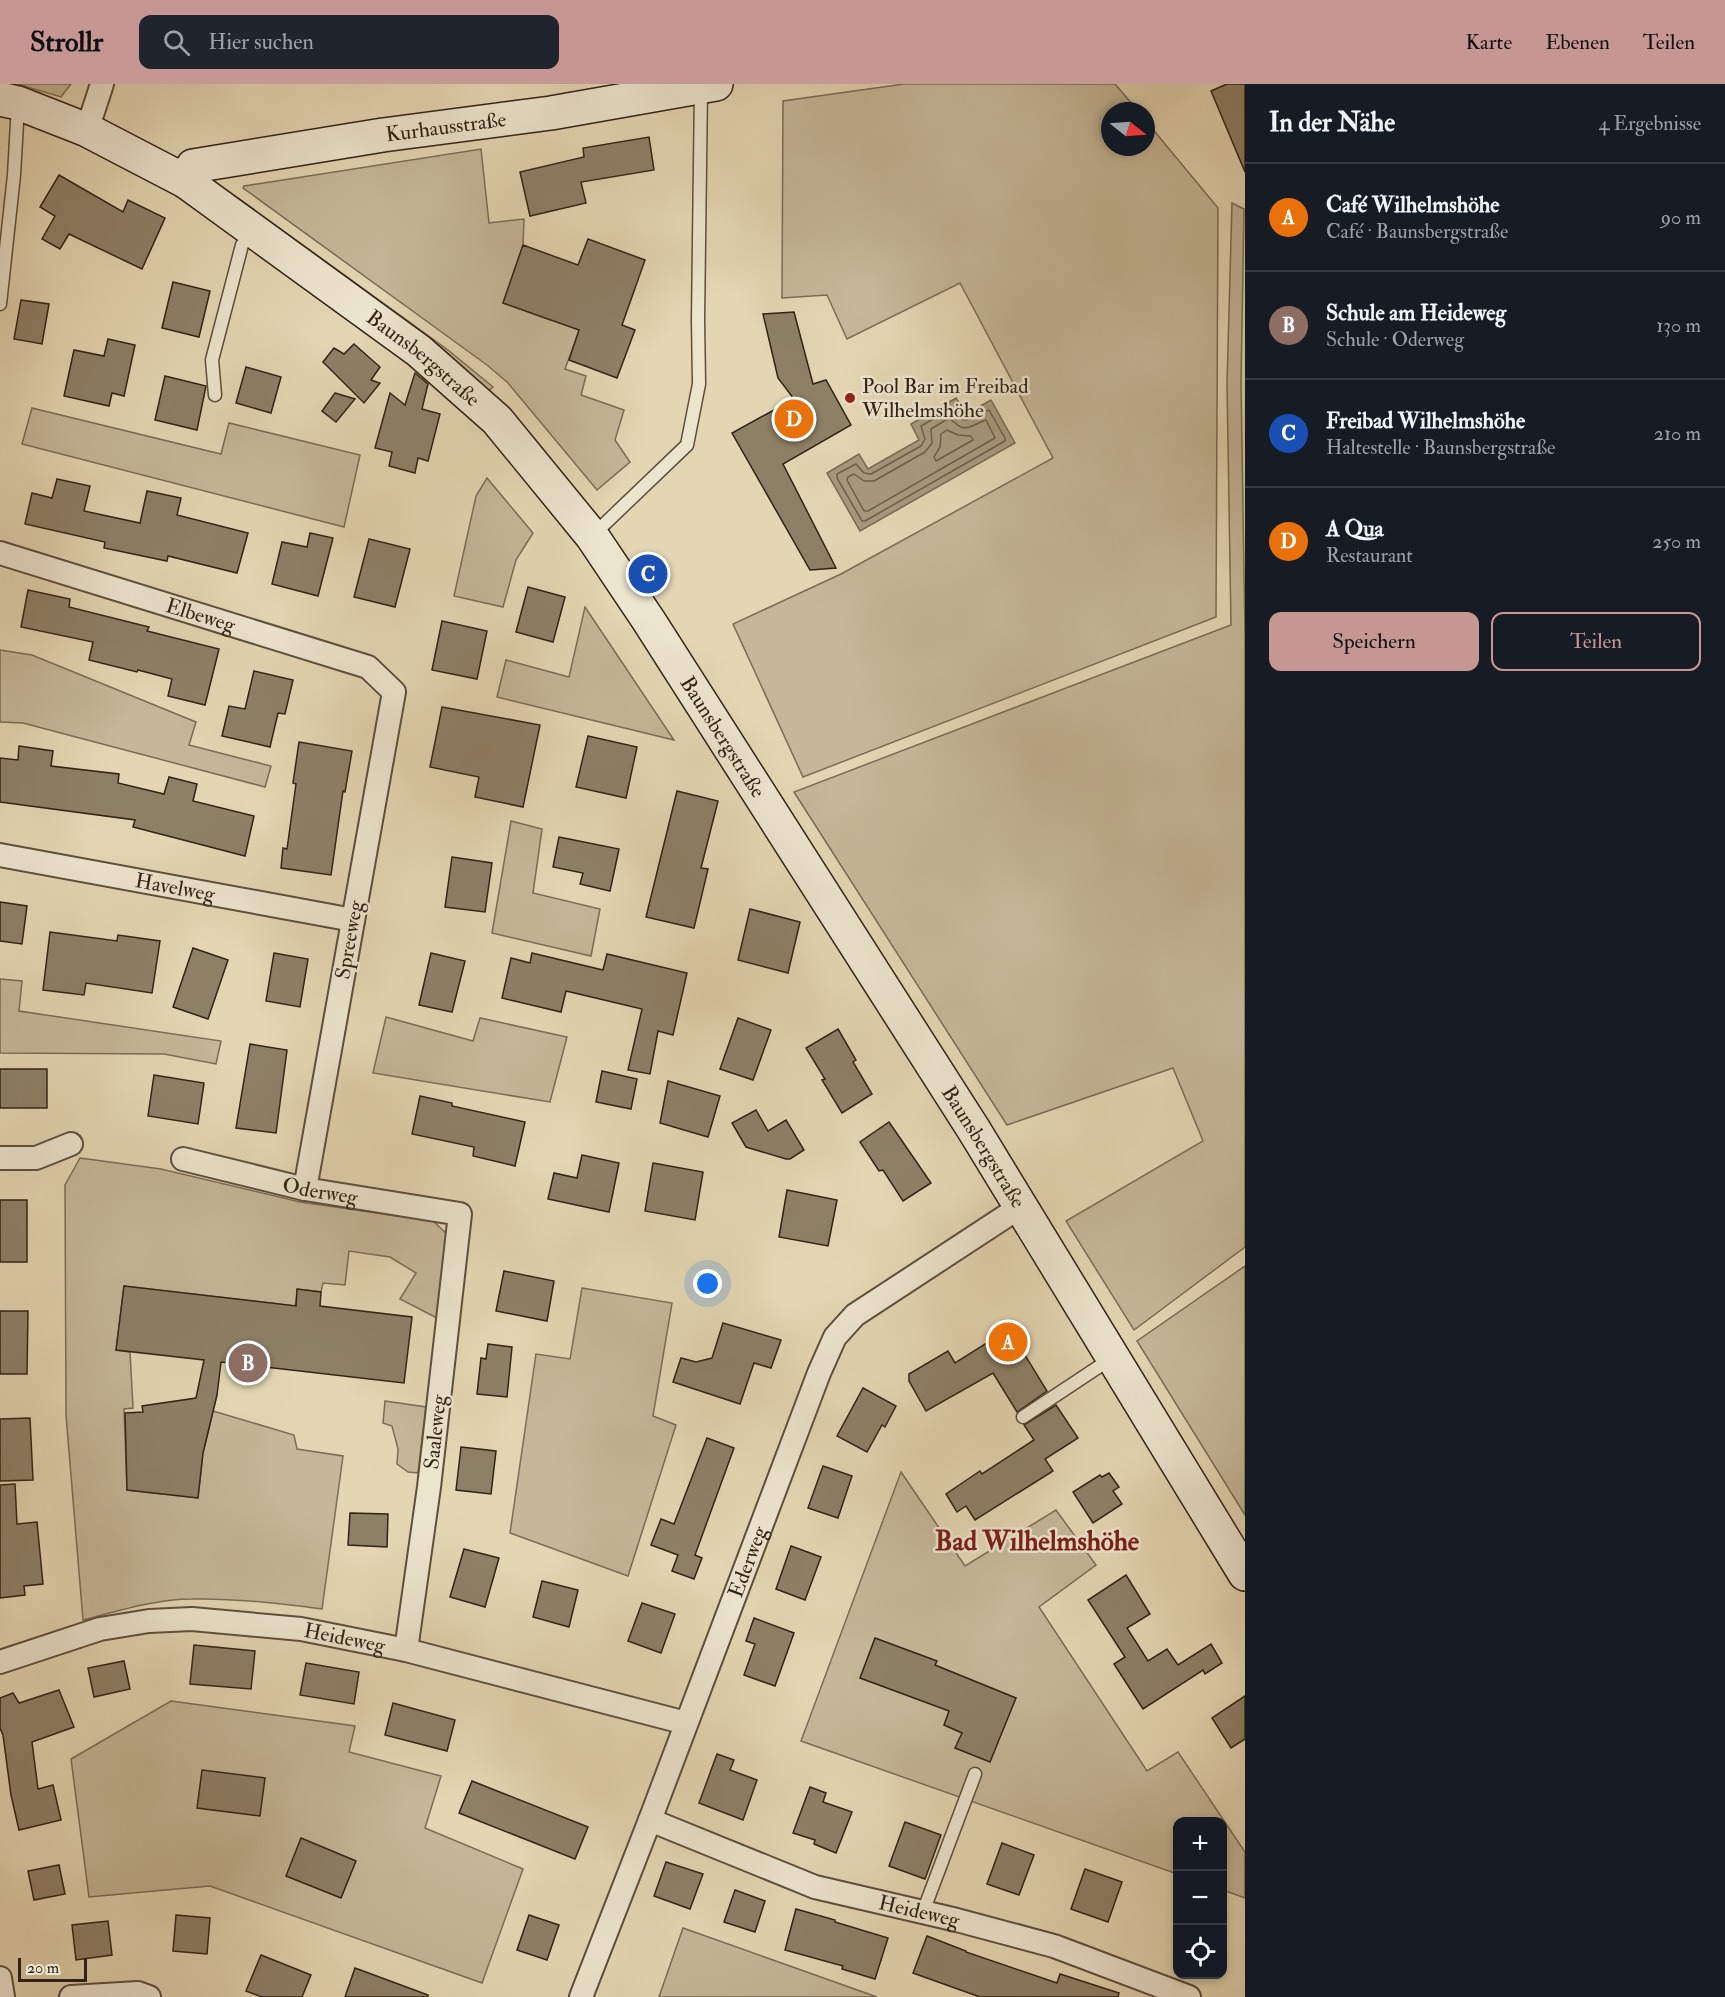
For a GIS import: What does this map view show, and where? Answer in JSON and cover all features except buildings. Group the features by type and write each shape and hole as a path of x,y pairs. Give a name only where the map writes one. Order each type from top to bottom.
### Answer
{"main road":[{"name":"Kurhausstraße","path":"185,182 193,166 383,135 550,113 709,85"},
{"name":"Baunsbergstraße","path":"9,101 87,130 185,182 419,351 478,402 526,455 591,536 649,621 967,1120 1245,1574"}],"street":[{"path":"87,130 102,84"},
{"name":"Elbeweg","path":"0,553 368,667 394,692"},
{"name":"Spreeweg","path":"305,1188 394,692"},
{"name":"Havelweg","path":"0,855 352,920"},
{"path":"0,1158 36,1158 71,1144"},
{"name":"Oderweg","path":"183,1159 305,1188 460,1214"},
{"name":"Ederweg","path":"581,1997 791,1445 835,1337 855,1315 1020,1208"},
{"name":"Saaleweg","path":"406,1650 429,1487 460,1214"},
{"name":"Heideweg","path":"0,1662 100,1629 149,1621 192,1619 301,1629 406,1650 686,1723"},
{"name":"Heideweg","path":"650,1820 815,1887 1054,1946 1189,1997"},
{"path":"0,1978 3,1997"},
{"path":"71,1997 138,1993 149,1997"}],"lane":[{"path":"591,536 687,445 699,384 698,320 709,85"},
{"path":"0,304 14,175 9,101"},
{"path":"215,395 212,360 242,246 252,230"},
{"path":"1023,1417 1112,1357"},
{"path":"923,1912 975,1774"}],"shaded area":[{"path":"17,84 71,84 61,97"},
{"path":"904,84 1115,84 1130,102 1101,102 1101,156 1155,156 1155,132 1218,208 1216,617 803,777 733,624 841,574 1053,458 960,283 847,339 827,295 782,298 783,101"},
{"path":"481,149 489,223 524,219 523,245 503,303 550,320 589,304 565,369 586,376 581,395 624,410 615,440 630,462 597,490 508,383 487,365 243,188 244,186"},
{"path":"238,198 448,350 493,387 486,393 236,201"},
{"path":"1232,203 1244,209 1241,384 1245,633 1245,1247 1134,1330 1066,1221 1203,1141 1173,1068 1007,1125 794,792 1231,625 1227,384"},
{"path":"32,408 221,454 229,423 360,455 344,527 22,444"},
{"path":"487,478 533,533 516,560 503,607 454,596 476,496"},
{"path":"585,607 674,740 497,697 506,660 569,677"},
{"path":"0,650 32,655 196,722 189,745 271,766 265,787 23,723 0,722"},
{"path":"511,821 542,829 533,893 600,909 591,956 492,933"},
{"path":"0,979 22,981 19,1011 221,1041 216,1064 164,1054 0,1053"},
{"path":"386,1017 473,1041 480,1018 567,1037 550,1102 373,1073"},
{"path":"80,1158 161,1169 300,1202 433,1221 447,1234 437,1318 400,1299 416,1273 390,1257 349,1251 345,1285 323,1283 321,1292 298,1289 295,1306 124,1286 116,1350 130,1352 133,1408 124,1409 127,1490 198,1498 203,1453 213,1411 294,1435 297,1449 343,1456 322,1609 241,1600 178,1600 137,1606 83,1620 66,1415 65,1185"},
{"path":"1245,1266 1245,1515 1137,1341"},
{"path":"582,1288 672,1303 653,1416 676,1425 628,1576 510,1533 536,1354 570,1359"},
{"path":"385,1401 426,1407 418,1473 408,1472 397,1464 398,1449 392,1426 383,1423"},
{"path":"901,1472 965,1566 1056,1510 1096,1565 1039,1607 1147,1771 1178,1752 1222,1817 1173,1817 1173,1873 801,1741"},
{"path":"171,1701 355,1726 349,1752 441,1776 425,1828 523,1869 482,1983 210,1886 89,1897 71,1759"},
{"path":"1227,1825 1245,1852 1245,1898 1227,1891"},
{"path":"683,1928 877,1997 659,1997"}],"water":[{"path":"956,398 966,414 991,400 1015,443 860,531 827,473 859,454 868,469 919,440 911,424"}],"place":[{"name":"Pool Bar im Freibad Wilhelmshöhe","path":"850,398"},
{"name":"A Qua","path":"794,419"},
{"name":"Freibad Wilhelmshöhe","path":"648,574"},
{"name":"Café Wilhelmshöhe","path":"1008,1342"},
{"name":"Schule am Heideweg","path":"248,1363"}],"district":[{"name":"Bad Wilhelmshöhe","path":"1037,1541"}]}
